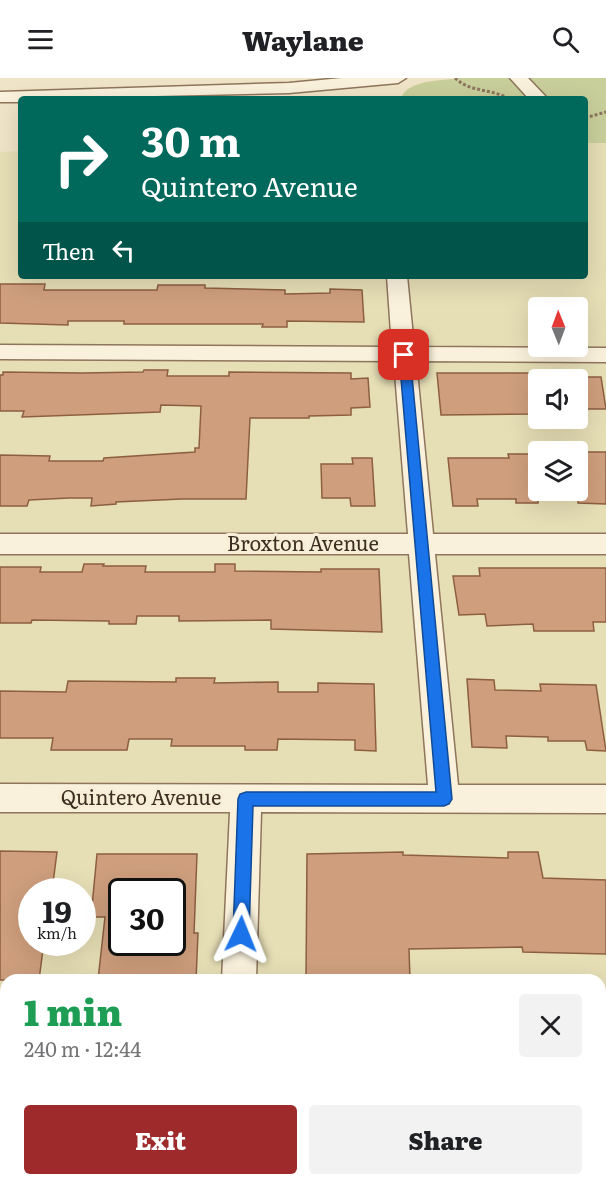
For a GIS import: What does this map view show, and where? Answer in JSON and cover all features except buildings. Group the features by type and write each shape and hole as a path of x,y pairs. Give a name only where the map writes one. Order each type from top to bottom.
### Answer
{"street":[{"path":"32,78 27,96 289,88 398,78"},
{"path":"518,78 536,96"},
{"path":"364,82 370,96"},
{"path":"0,97 18,96"},
{"path":"397,279 444,799"},
{"path":"0,352 606,355"},
{"name":"Broxton Avenue","path":"0,544 606,544"},
{"name":"Quintero Avenue","path":"0,798 606,799"},
{"path":"240,974 246,799"}],"path":[{"path":"454,78 460,85 472,91 496,92 503,96"},
{"path":"588,117 606,112"}],"shaded area":[{"path":"588,143 606,143 606,974 0,974 0,152 18,151 18,279 588,279"}],"green space":[{"path":"460,78 606,78 606,143 588,143 588,96 402,96 412,86"}],"route":[{"path":"241,934 246,799 444,799 404,355"}]}
